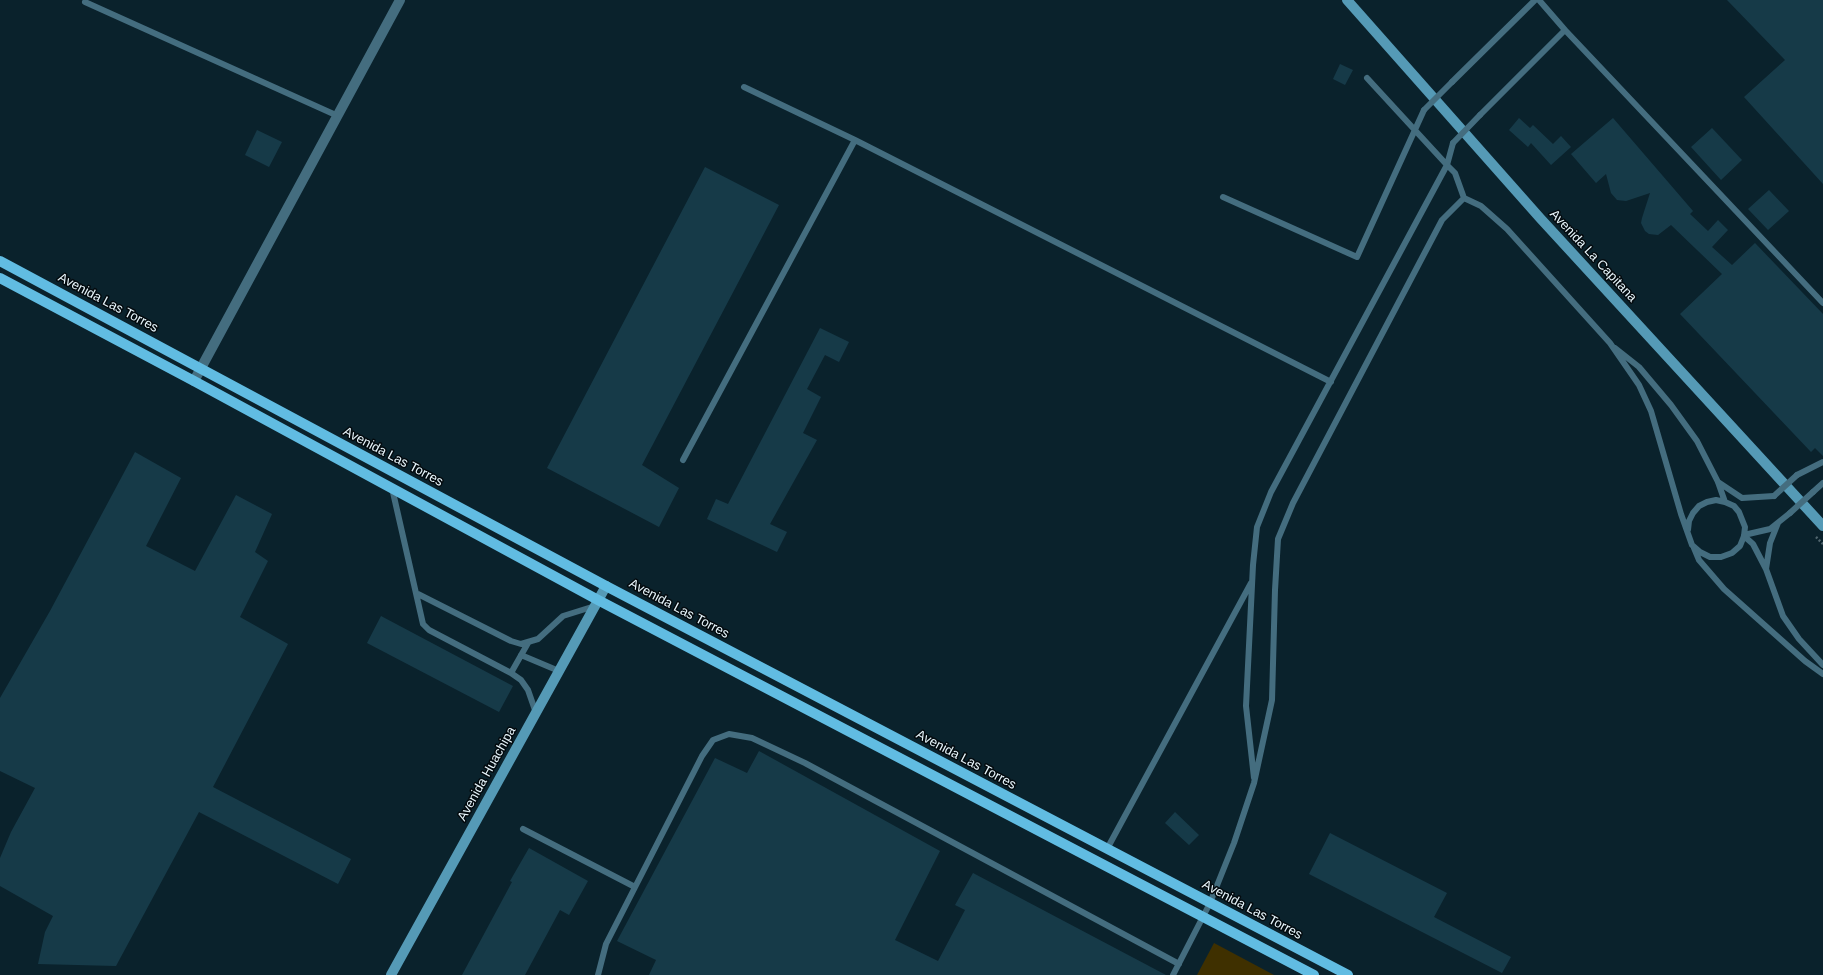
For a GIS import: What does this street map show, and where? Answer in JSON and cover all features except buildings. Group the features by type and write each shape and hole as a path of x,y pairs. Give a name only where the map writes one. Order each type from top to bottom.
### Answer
{"main road":[{"name":"Avenida Las Torres","path":"0,261 606,586 1348,975"},
{"path":"0,278 392,488 596,603 1314,975"}],"street":[{"path":"194,381 400,0"},
{"name":"Avenida La Capitana","path":"1347,0 1540,218 1823,526"},
{"name":"Avenida Huachipa","path":"391,975 606,586"}],"lane":[{"path":"1222,197 1357,257 1424,110 1536,0"},
{"path":"1539,0 1823,303"},
{"path":"85,2 338,116"},
{"path":"1254,783 1246,706 1252,581 1257,527 1271,492 1447,165 1453,143 1566,30"},
{"path":"1367,78 1455,173 1464,198 1481,206 1507,229 1610,343 1638,367 1670,405 1696,441 1718,482 1726,502 1739,512 1743,519 1744,535 1740,546 1732,553 1722,557 1710,557 1700,552 1692,545"},
{"path":"744,87 855,140 1331,382"},
{"path":"683,460 855,140"},
{"path":"1173,975 1210,903 1234,843 1254,783 1272,700 1278,539 1293,502 1438,227 1442,220 1464,198"},
{"path":"1610,343 1639,385 1651,411 1681,514 1699,560 1724,589 1805,661 1823,674"},
{"path":"1688,530 1689,521 1699,506 1716,500 1726,502 1742,498 1774,496 1797,475 1823,462"},
{"path":"1718,482 1742,498"},
{"path":"1744,535 1770,529 1823,483"},
{"path":"392,488 418,594 423,624 429,630 511,673 521,680 528,690 536,713"},
{"path":"1766,569 1770,543 1779,522"},
{"path":"1744,535 1753,544 1766,569 1783,616 1799,640 1823,665"},
{"path":"1107,849 1252,581"},
{"path":"418,594 511,641 521,644 538,639 563,616 596,603"},
{"path":"511,673 528,643"},
{"path":"522,655 559,672"},
{"path":"598,975 606,944 702,756 713,740 729,734 752,738 805,763 1179,964"},
{"path":"523,829 635,887"}],"shaded area":[{"path":"1214,943 1274,975 1197,975"}]}
